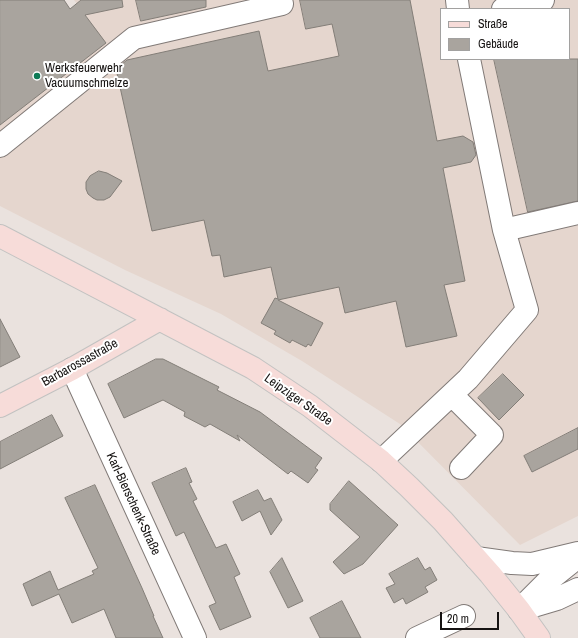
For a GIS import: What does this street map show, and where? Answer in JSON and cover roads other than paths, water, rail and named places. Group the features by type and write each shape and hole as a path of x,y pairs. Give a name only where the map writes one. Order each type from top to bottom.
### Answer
{"main road":[{"name":"Leipziger Straße","path":"0,236 253,368 310,406 381,461 443,521 519,610 539,638"},
{"name":"Barbarossastraße","path":"0,406 72,369 160,319"}],"street":[{"path":"0,146 134,38 282,4 281,0"},
{"path":"507,8 543,0"},
{"path":"381,461 468,379 527,310 504,230 469,60"},
{"path":"504,230 578,213"},
{"name":"Karl-Bierschenk-Straße","path":"72,369 195,638"},
{"path":"452,395 492,435 461,468"},
{"path":"476,558 532,564 578,553"},
{"path":"519,610 548,581 578,557"},
{"path":"519,610 557,599 578,589"},
{"path":"418,638 464,616"}],"place":[{"name":"Werksfeuerwehr Vacuumschmelze","path":"37,76"}]}
